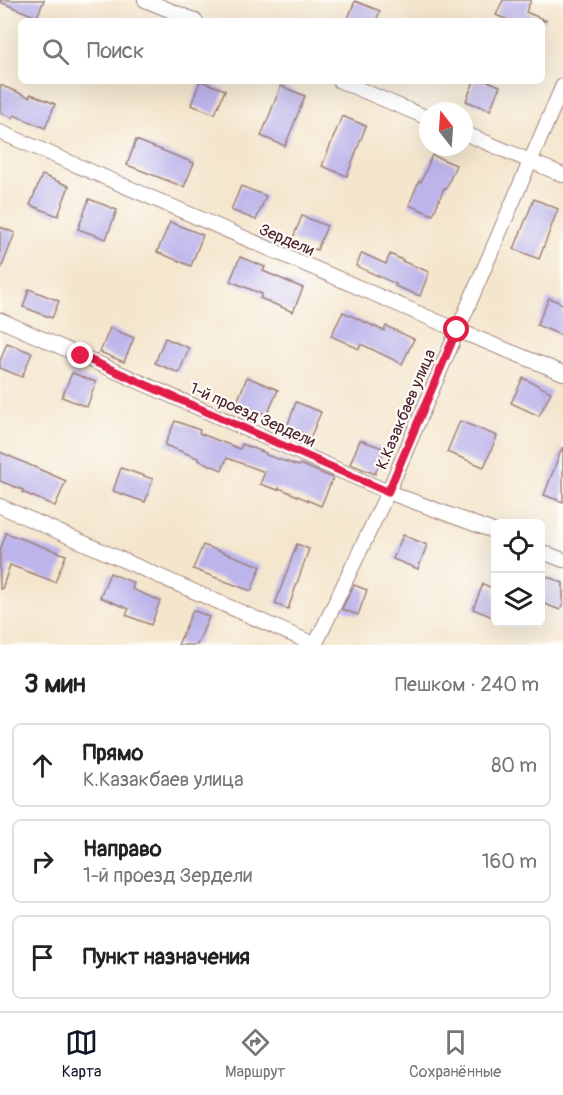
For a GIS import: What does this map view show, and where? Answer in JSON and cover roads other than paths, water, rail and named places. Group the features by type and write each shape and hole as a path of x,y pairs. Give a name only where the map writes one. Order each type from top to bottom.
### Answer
{"street":[{"path":"145,0 189,18"},
{"path":"347,84 419,114"},
{"name":"К.Казакбаев улица","path":"316,645 388,492 563,85"},
{"name":"Зердели","path":"0,132 457,330 563,373"},
{"path":"473,136 563,175"},
{"name":"1-й проезд Зердели","path":"0,320 388,492 491,531"},
{"path":"0,506 316,645"},
{"path":"545,553 563,560"}]}
